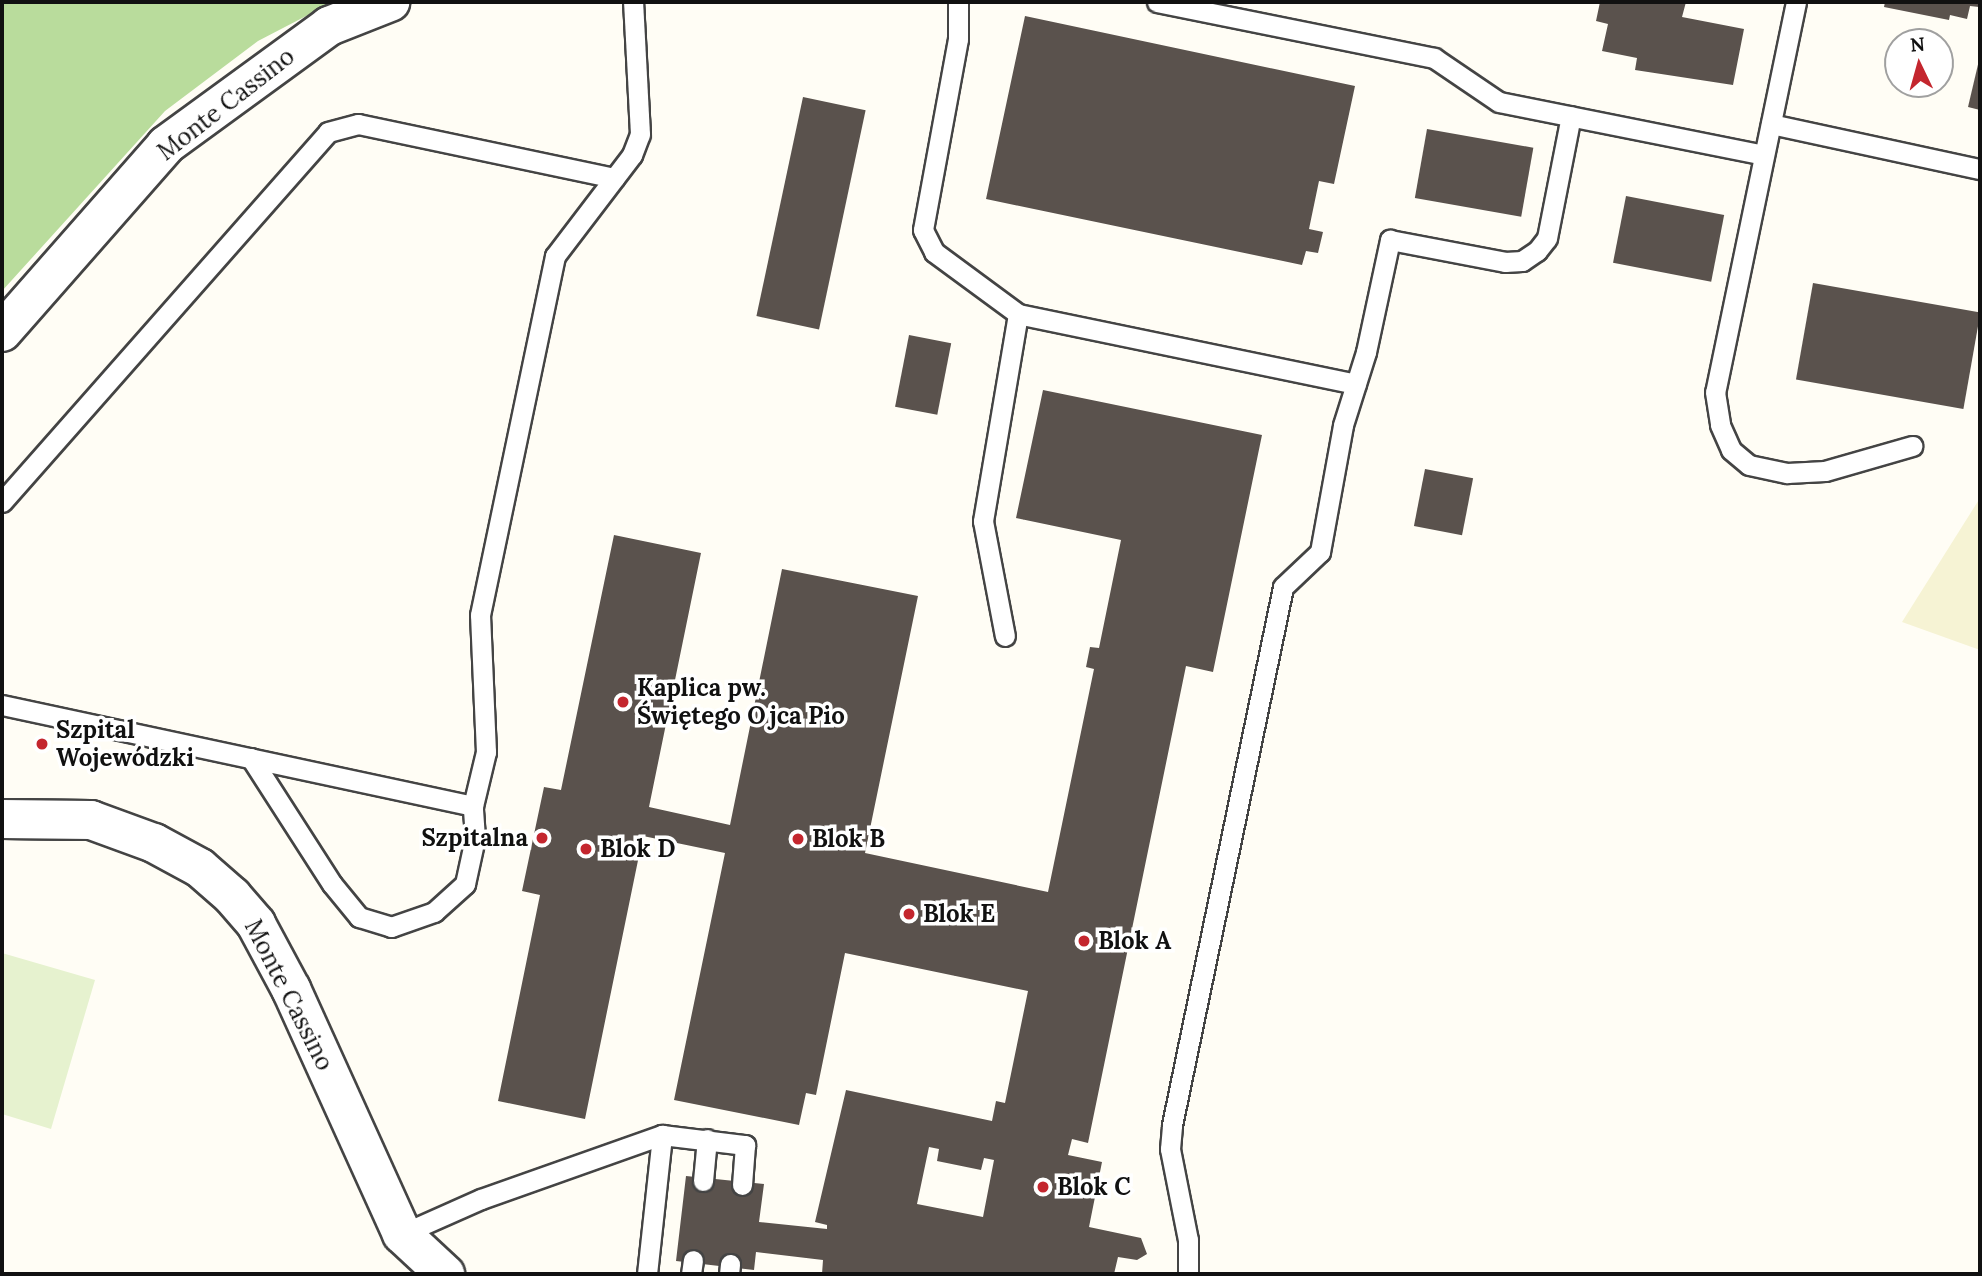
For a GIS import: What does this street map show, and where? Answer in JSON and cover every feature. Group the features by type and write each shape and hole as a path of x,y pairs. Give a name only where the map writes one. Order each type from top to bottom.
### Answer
{"street":[{"name":"Monte Cassino","path":"2,332 166,145 330,26 390,2"},
{"name":"Monte Cassino","path":"2,818 91,820 154,843 200,868 232,896 256,924 290,989 402,1234 445,1274"}],"lane":[{"path":"251,758 332,884 359,917 391,927 434,912 465,884 475,838 473,806 486,752 480,615 555,256 632,155 640,134 633,2"},
{"path":"958,2 958,39 923,230 934,252 1018,314 1356,384"},
{"path":"1157,2 1434,58 1499,102 1764,155"},
{"path":"1796,2 1715,392 1720,425 1731,450 1749,465 1787,473 1825,471 1912,446"},
{"path":"1188,1274 1188,1240 1170,1149 1172,1125 1283,587 1320,552 1343,425 1356,384 1390,240 1505,262 1522,261 1537,251 1547,238 1571,116"},
{"path":"2,502 328,132 358,124 614,178"},
{"path":"1771,124 1980,169"},
{"path":"1004,636 983,521 1018,314"},
{"path":"2,705 473,806"},
{"path":"647,1274 662,1135"},
{"path":"402,1234 481,1199 662,1135 745,1145 742,1185"},
{"path":"703,1181 707,1139"}],"shaded area":[{"path":"1980,498 1980,650 1902,622"}],"green space":[{"path":"2,2 333,2 258,41 165,111 2,291"},
{"path":"2,953 95,980 51,1129 2,1114"}],"building":[{"path":"1600,2 1686,2 1682,17 1744,29 1733,85 1635,70 1637,58 1602,51 1608,24 1596,21"},
{"path":"1885,2 1980,2 1979,7 1970,6 1967,19 1950,15 1949,20 1884,7"},
{"path":"1025,16 1355,86 1334,184 1319,181 1309,229 1323,232 1318,253 1306,251 1302,265 986,199"},
{"path":"1980,56 1980,110 1968,107"},
{"path":"803,97 866,110 819,329 756,316"},
{"path":"1427,129 1533,148 1521,217 1415,198"},
{"path":"1626,196 1724,215 1711,282 1613,263"},
{"path":"1813,283 1980,312 1963,409 1796,380"},
{"path":"909,335 951,343 937,415 895,407"},
{"path":"1043,390 1262,435 1213,672 1186,666 1088,1143 1072,1139 1068,1155 1102,1162 1089,1227 1141,1238 1147,1254 1137,1260 1118,1257 1114,1274 822,1274 823,1260 756,1252 754,1270 676,1261 686,1176 764,1184 759,1222 827,1229 827,1225 815,1222 846,1090 992,1121 996,1101 1005,1103 1028,991 845,953 816,1095 806,1093 799,1125 674,1100 725,853 643,836 585,1119 498,1101 540,895 522,891 544,787 561,790 614,535 701,553 649,807 730,825 782,569 918,596 865,853 1048,892 1094,669 1086,667 1090,647 1099,648 1121,540 1016,518","holes":["929,1147 939,1149 937,1161 981,1170 984,1158 994,1160 983,1217 917,1204"]},
{"path":"1425,469 1473,478 1462,535 1414,526"}],"place":[{"name":"Kaplica pw. Świętego Ojca Pio","path":"623,702"},
{"name":"Szpital Wojewódzki","path":"42,744"},
{"name":"Szpitalna","path":"542,838"},
{"name":"Blok B","path":"798,839"},
{"name":"Blok D","path":"586,849"},
{"name":"Blok E","path":"909,914"},
{"name":"Blok A","path":"1084,941"},
{"name":"Blok C","path":"1043,1187"}]}
